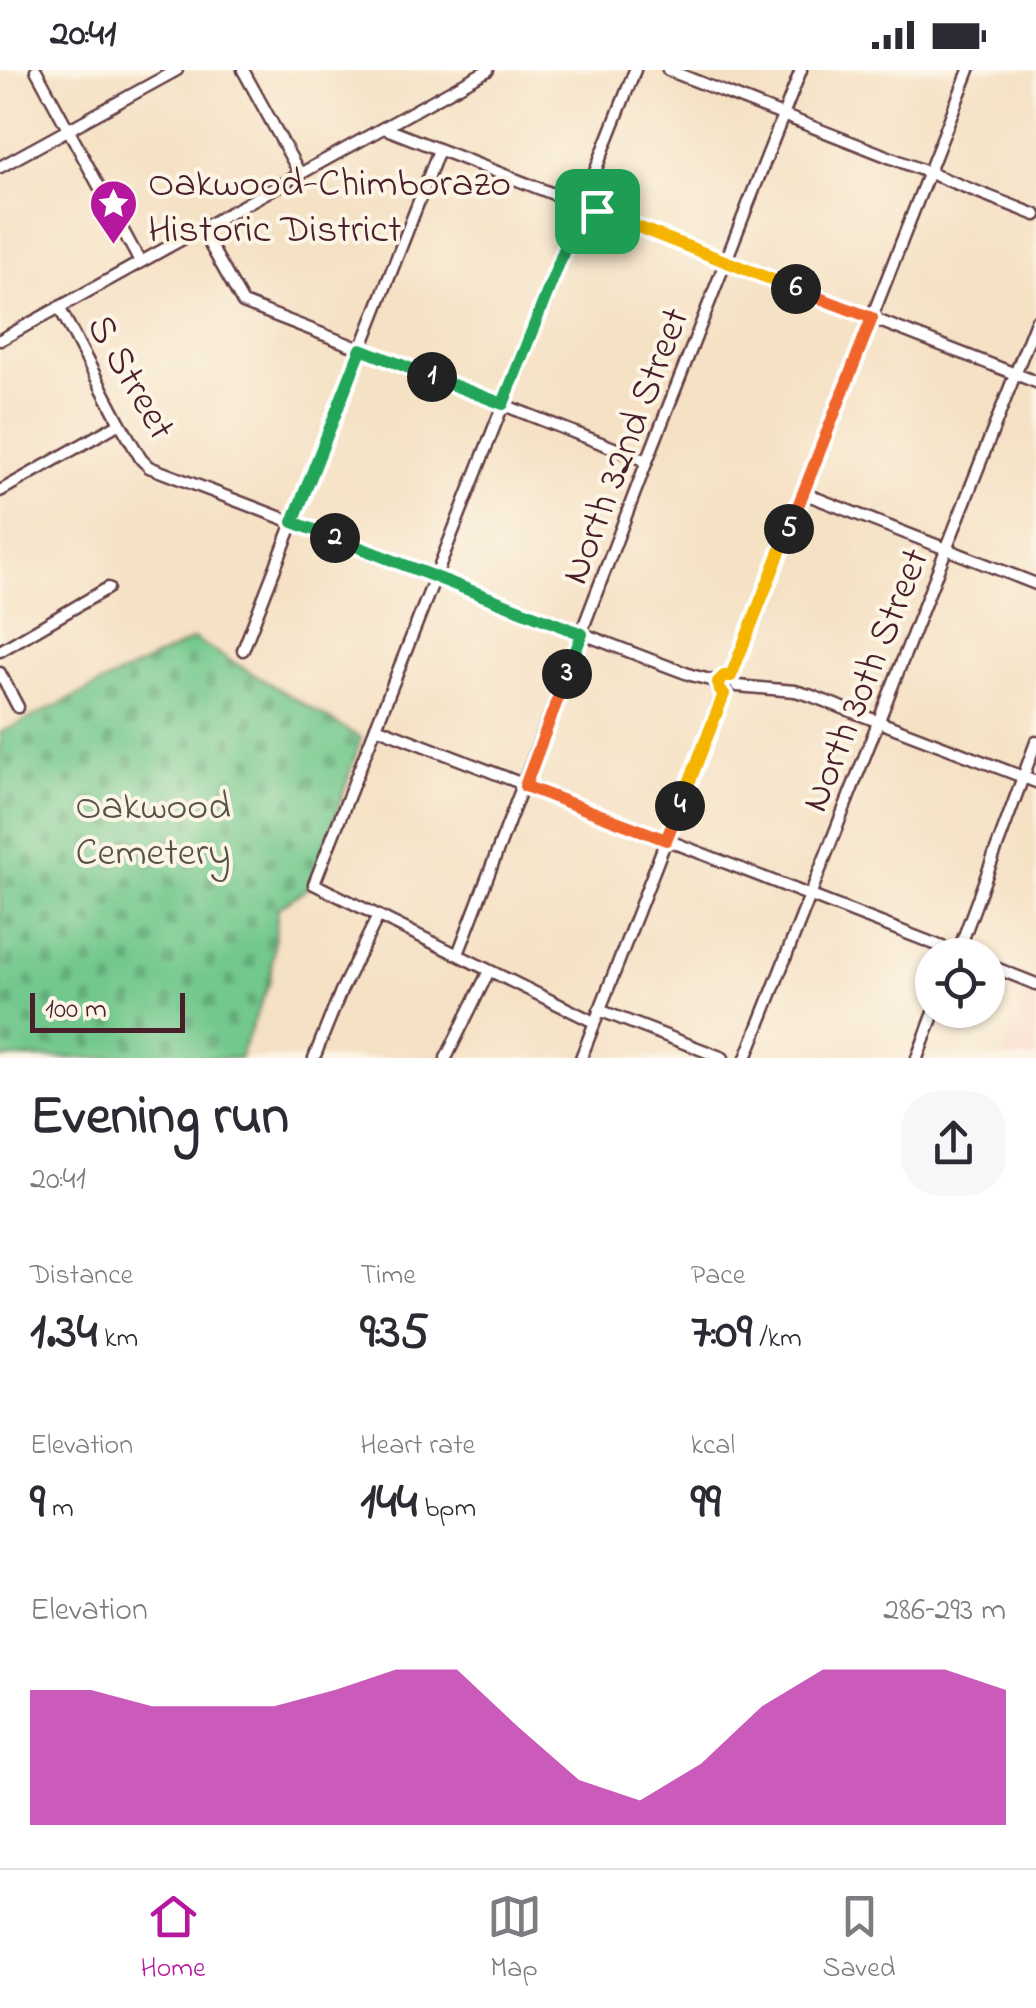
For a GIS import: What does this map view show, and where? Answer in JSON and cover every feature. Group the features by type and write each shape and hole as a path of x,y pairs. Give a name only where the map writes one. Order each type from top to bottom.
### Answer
{"street":[{"path":"36,70 140,262"},
{"path":"0,168 177,70"},
{"path":"243,70 300,174"},
{"path":"0,340 384,128 472,75 488,70"},
{"path":"594,1022 314,884 635,70"},
{"path":"668,70 1036,214"},
{"name":"North 32nd Street","path":"458,954 801,70"},
{"path":"721,688 732,693 802,493 969,70"},
{"path":"384,128 1036,382"},
{"path":"242,650 440,150"},
{"path":"201,229 243,304 647,461"},
{"name":"S Street","path":"59,307 120,423 150,467 721,688"},
{"name":"North 30th Street","path":"746,1058 1036,321"},
{"path":"0,490 120,423"},
{"path":"802,493 1036,584"},
{"path":"0,651 108,588"},
{"path":"0,673 18,707"},
{"path":"580,1058 666,840 724,676 796,691 1036,782"},
{"path":"376,727 918,938"},
{"path":"965,938 1036,742"},
{"path":"314,1058 378,916"},
{"path":"446,1058 489,971"},
{"path":"1005,971 1036,984"},
{"path":"599,1010 723,1058"},
{"path":"916,1058 928,1028"}],"shaded area":[{"path":"1030,987 1036,990 1036,1058 1002,1058"}],"green space":[{"name":"Oakwood Cemetery","path":"194,639 361,738 314,884 278,908 270,981 239,1058 0,1058 0,733"}],"place":[{"name":"Oakwood-Chimborazo Historic District","path":"113,246"}],"route":[{"path":"582,205 597,211 872,318 731,676 718,682 724,694 666,840 525,786 582,634 293,522 361,349 503,404 582,205"}]}
